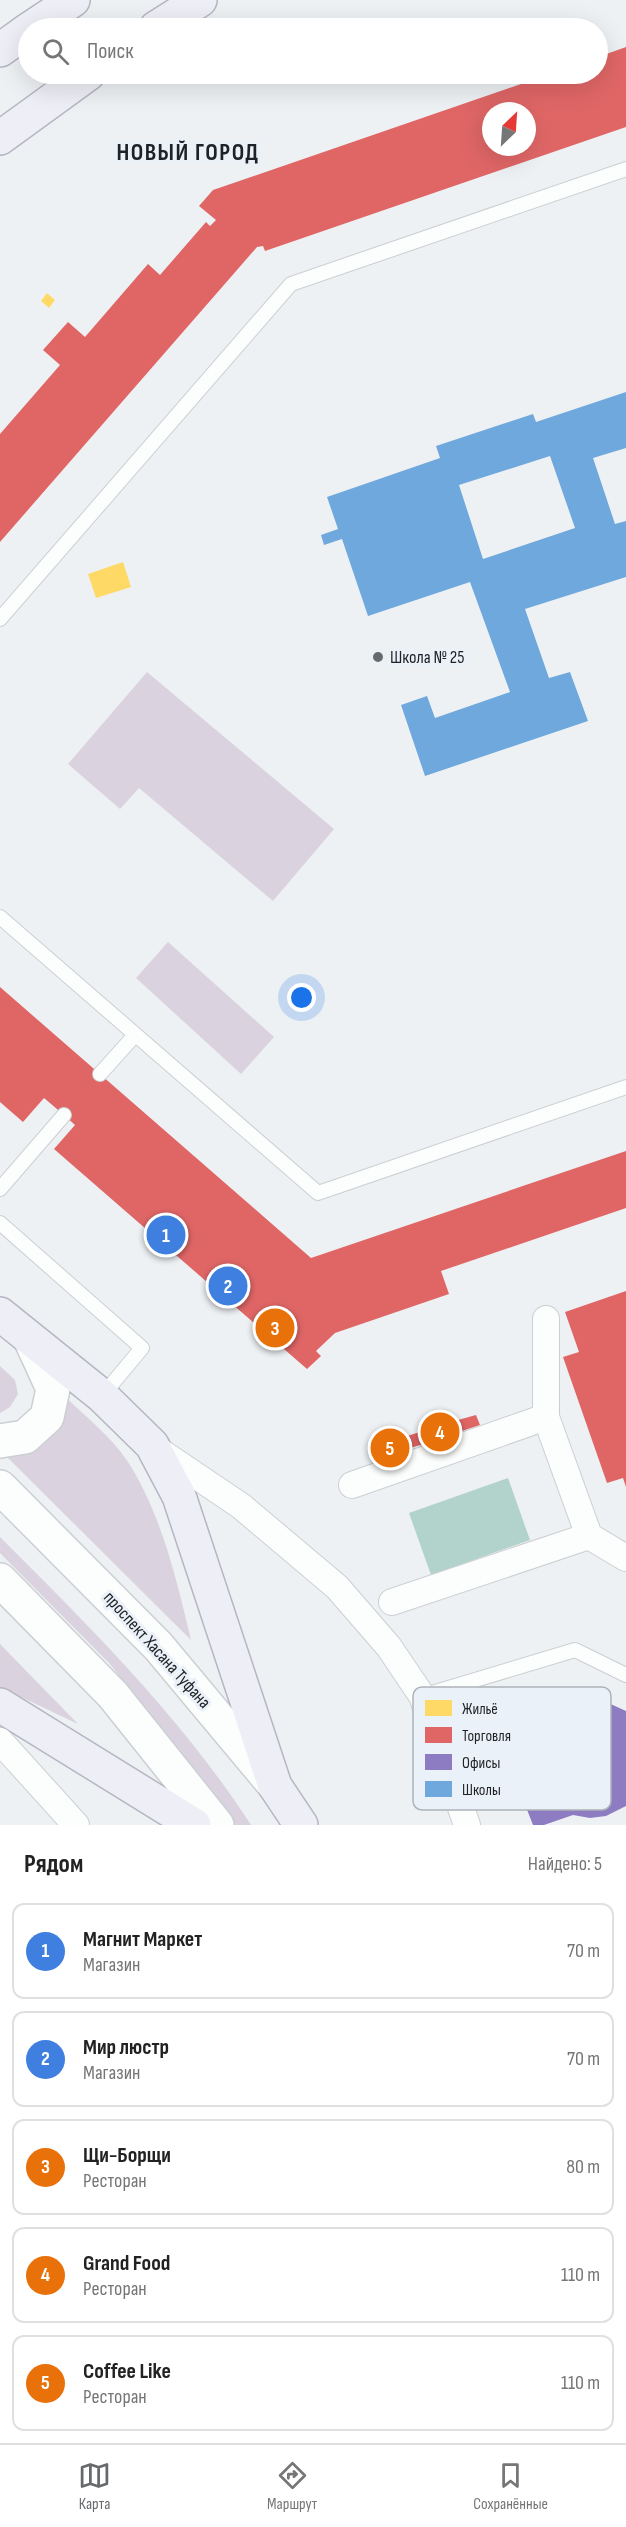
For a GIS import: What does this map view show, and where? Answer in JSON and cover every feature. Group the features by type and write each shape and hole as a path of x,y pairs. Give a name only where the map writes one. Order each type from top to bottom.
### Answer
{"main road":[{"path":"46,18 73,0"},
{"path":"172,18 200,0"},
{"path":"0,50 18,37"},
{"path":"0,138 74,84"},
{"path":"0,1314 102,1396 152,1445 179,1496 275,1786"},
{"path":"0,1441 25,1437 48,1417 53,1389 32,1341"},
{"name":"проспект Хасана Туфана","path":"0,1487 158,1646 275,1786 301,1825"},
{"path":"0,1580 113,1695 217,1825"},
{"path":"0,1705 194,1825"}],"street":[{"path":"546,1319 546,1417 588,1536 626,1558"},
{"path":"352,1485 546,1417"},
{"path":"152,1445 241,1506 337,1587 389,1647 416,1687"},
{"path":"392,1602 588,1536"},
{"path":"0,1741 76,1825"},
{"path":"462,1810 467,1825"}],"lane":[{"path":"0,619 291,284 380,260 626,169"},
{"path":"0,917 318,1193 626,1087"},
{"path":"100,1074 135,1035"},
{"path":"0,1189 64,1115"},
{"path":"0,1223 142,1348 102,1396"},
{"path":"452,1687 575,1650 626,1675"}],"shaded area":[{"path":"147,672 334,829 273,901 139,788 120,809 68,764"},
{"path":"168,942 274,1037 241,1074 136,978"},
{"path":"0,1366 15,1380 18,1394 10,1407 0,1413"},
{"path":"63,1395 114,1444 140,1482 167,1548 191,1640 4,1454"},
{"path":"508,1478 530,1540 431,1575 409,1513"},
{"path":"0,1537 101,1639 165,1710 224,1785 251,1825 235,1825 110,1664 0,1553"},
{"path":"0,1644 78,1724 0,1687"}],"building: Жильё":[{"path":"47,293 55,300 49,308 41,301"},
{"path":"123,562 131,587 96,598 88,574"}],"building: Торговля":[{"path":"626,47 626,127 265,251 263,246 257,247 0,542 0,434 60,365 43,350 68,322 85,337 148,264 160,275 206,222 210,226 216,220 199,206 213,190 521,84 608,84 608,53"},
{"path":"0,987 311,1258 626,1151 626,1208 441,1271 449,1294 335,1333 316,1351 321,1356 307,1369 54,1149 75,1125 64,1115 44,1098 23,1122 0,1102"},
{"path":"626,1291 626,1487 623,1478 607,1483 563,1357 579,1352 565,1312"},
{"path":"476,1415 480,1425 462,1431 458,1420"},
{"path":"445,1424 448,1435 435,1440 431,1429"},
{"path":"423,1431 427,1443 407,1449 404,1437"},
{"path":"399,1438 403,1451 381,1458 377,1445"}],"building: Офисы":[{"path":"611,1704 626,1711 626,1806 606,1816 590,1818 573,1815 544,1825 533,1825 527,1810 611,1810"}],"building: Школы":[{"path":"626,392 626,448 593,458 615,524 626,521 626,577 525,609 549,678 570,672 588,721 425,776 401,705 427,696 435,718 510,692 470,582 368,616 342,539 324,545 321,535 338,529 327,497 440,458 436,446 533,414 536,422","holes":["550,456 575,528 483,559 459,485"]}],"place":[{"name":"Школа № 25","path":"378,657"},
{"name":"Магнит Маркет","path":"166,1235"},
{"name":"Мир люстр","path":"228,1286"},
{"name":"Щи-Борщи","path":"275,1328"},
{"name":"Grand Food","path":"440,1432"},
{"name":"Coffee Like","path":"390,1448"}],"district":[{"name":"НОВЫЙ ГОРОД","path":"188,152"}]}
